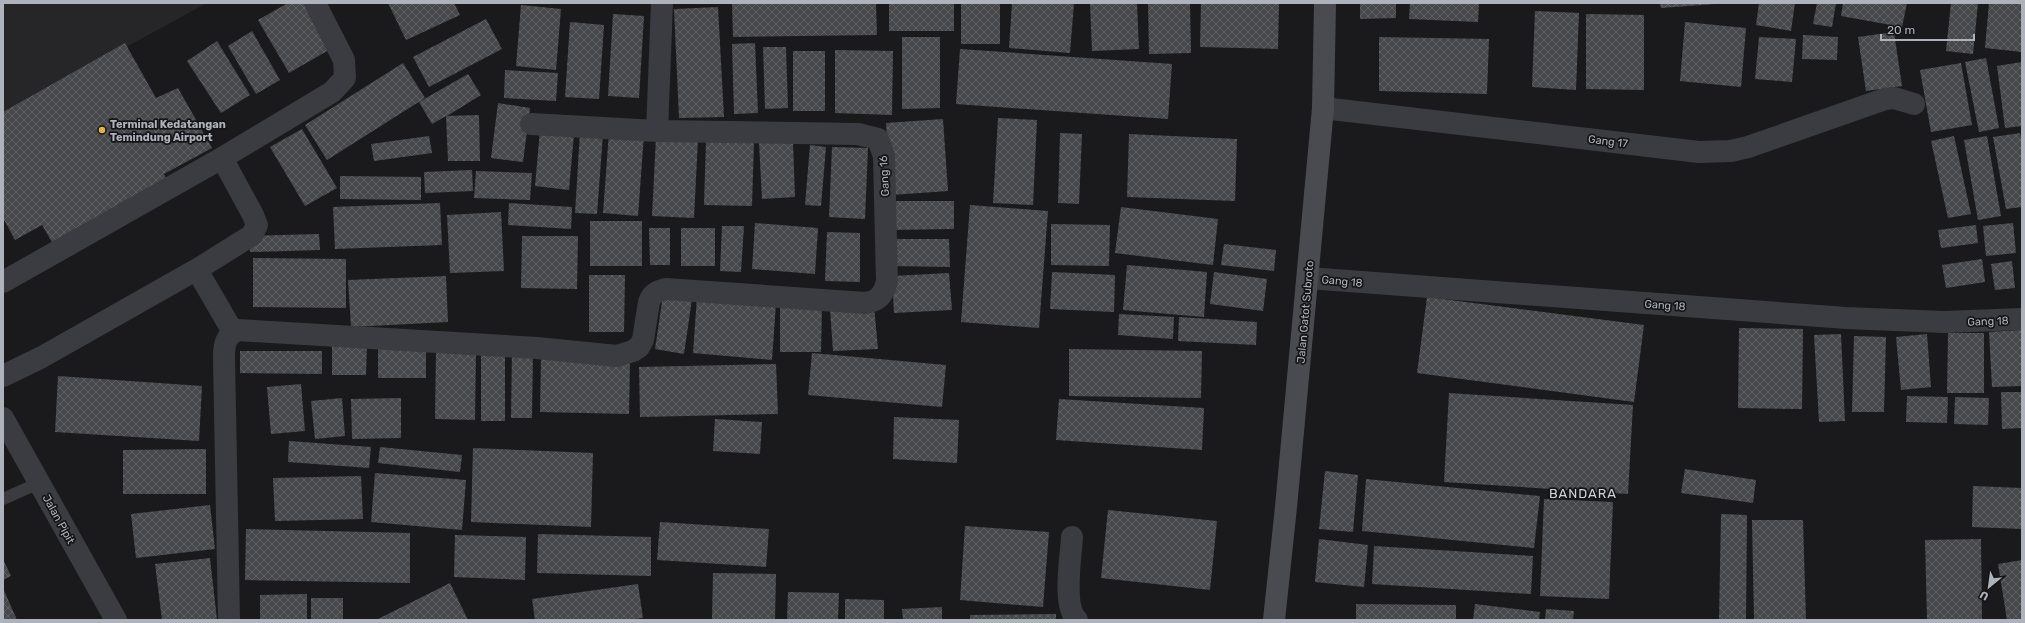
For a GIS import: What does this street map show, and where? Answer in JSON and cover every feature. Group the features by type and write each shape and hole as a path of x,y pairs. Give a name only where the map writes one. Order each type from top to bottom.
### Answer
{"street":[{"path":"3,282 222,158 332,92 345,78 344,60 315,3"},
{"path":"530,124 657,131 662,3"},
{"name":"Jalan Gatot Subroto","path":"1274,620 1308,278 1323,108 1325,3"},
{"name":"Gang 17","path":"1323,108 1699,152 1716,152 1748,147 1885,99 1894,98 1914,104"},
{"name":"Gang 16","path":"233,332 246,329 537,348 617,356 633,352 639,347 643,340 649,302 654,294 666,289 866,303 878,300 887,282 884,156 878,139 858,134 657,131"},
{"path":"3,376 42,357 196,270 252,235 257,225 222,158"},
{"path":"196,270 233,332 225,340 224,358 229,620"},
{"name":"Gang 18","path":"1308,278 1846,318 1944,322 2022,319"},
{"name":"Jalan Pipit","path":"3,418 116,620"},
{"path":"1072,537 1068,599 1070,612 1077,620"}],"lane":[{"path":"3,499 39,483"}],"shaded area":[{"path":"3,3 207,3 3,114"}],"building":[{"path":"288,3 308,3 334,47 289,73 258,20"},
{"path":"388,3 454,3 460,15 406,40"},
{"path":"732,3 876,3 877,35 733,37"},
{"path":"889,3 954,3 954,31 889,31"},
{"path":"961,3 1000,3 1000,44 961,44"},
{"path":"1012,3 1074,3 1070,53 1009,48"},
{"path":"1090,3 1137,3 1139,49 1092,51"},
{"path":"1148,3 1190,3 1191,53 1149,54"},
{"path":"1201,3 1279,3 1278,49 1200,47"},
{"path":"1360,3 1396,3 1396,18 1360,19"},
{"path":"1410,3 1479,3 1478,22 1409,19"},
{"path":"1660,3 1715,3 1715,4 1661,8"},
{"path":"1759,3 1795,3 1791,31 1756,25"},
{"path":"1817,3 1836,3 1832,27 1813,24"},
{"path":"1843,3 1907,3 1902,27 1841,16"},
{"path":"1951,3 1978,3 1973,54 1946,51"},
{"path":"1989,3 2022,3 2022,52 1985,48"},
{"path":"521,5 561,9 556,70 516,66"},
{"path":"718,7 724,117 679,118 674,9"},
{"path":"1535,11 1579,13 1576,90 1532,87"},
{"path":"613,14 644,16 639,98 608,96"},
{"path":"1586,14 1644,15 1644,90 1586,89"},
{"path":"486,19 502,49 429,87 413,57"},
{"path":"570,22 604,25 599,99 565,97"},
{"path":"1685,22 1746,28 1741,87 1680,81"},
{"path":"252,31 280,80 256,94 228,46"},
{"path":"1894,32 1902,86 1866,91 1858,37"},
{"path":"1803,35 1838,37 1837,60 1802,59"},
{"path":"902,37 940,37 940,108 902,109"},
{"path":"1379,37 1489,39 1487,94 1379,91"},
{"path":"1759,37 1796,39 1792,82 1755,79"},
{"path":"217,41 250,95 221,113 187,61"},
{"name":"Terminal Kedatangan Temindung Airport","path":"125,43 156,98 178,88 212,148 164,174 169,184 56,249 42,225 15,240 3,218 3,112"},
{"path":"755,43 758,113 734,114 732,44"},
{"path":"763,47 786,47 788,108 765,109"},
{"path":"960,49 1172,64 1168,119 956,104"},
{"path":"835,50 893,51 892,115 835,113"},
{"path":"793,51 825,51 825,111 793,111"},
{"path":"1986,58 1999,128 1979,132 1965,62"},
{"path":"2022,62 2022,126 2005,128 1997,66"},
{"path":"403,63 425,98 327,160 305,125"},
{"path":"1961,63 1972,125 1931,132 1920,70"},
{"path":"505,70 558,73 556,101 504,98"},
{"path":"468,74 481,95 447,116 479,115 480,161 448,161 446,116 432,124 419,102"},
{"path":"498,103 530,108 523,162 491,158"},
{"path":"998,118 1037,120 1033,205 993,203"},
{"path":"943,119 948,191 891,195 886,123"},
{"path":"302,129 337,188 305,206 270,147"},
{"path":"540,130 574,134 569,190 535,186"},
{"path":"580,132 603,134 597,214 575,213"},
{"path":"609,132 644,135 638,216 603,213"},
{"path":"1060,133 1082,134 1079,204 1058,203"},
{"path":"2020,133 2022,144 2022,207 2006,209 1993,137"},
{"path":"1129,134 1237,139 1235,201 1127,197"},
{"path":"429,136 432,153 374,161 371,144"},
{"path":"1954,136 1971,214 1948,218 1931,141"},
{"path":"1987,136 2001,216 1978,220 1964,140"},
{"path":"656,137 698,139 694,218 652,216"},
{"path":"706,140 754,141 752,206 704,205"},
{"path":"793,142 795,197 762,199 759,143"},
{"path":"810,145 826,147 821,206 805,205"},
{"path":"832,147 868,148 865,219 829,217"},
{"path":"472,170 473,191 425,193 424,172"},
{"path":"476,171 532,173 530,200 474,198"},
{"path":"340,176 421,177 421,200 340,199"},
{"path":"889,201 954,201 954,229 890,230"},
{"path":"440,203 442,245 335,249 333,207"},
{"path":"509,203 572,207 571,229 508,225"},
{"path":"970,205 1048,211 1039,328 961,322"},
{"path":"1121,207 1218,219 1213,265 1115,253"},
{"path":"501,212 504,271 450,273 447,215"},
{"path":"590,221 642,221 642,266 590,266"},
{"path":"755,223 818,228 815,274 752,269"},
{"path":"2013,223 2016,253 1986,256 1983,226"},
{"path":"1051,224 1110,225 1109,266 1051,265"},
{"path":"1976,225 1978,243 1941,248 1938,230"},
{"path":"722,226 744,226 741,272 720,271"},
{"path":"649,228 670,228 670,265 650,265"},
{"path":"681,228 715,228 715,266 681,266"},
{"path":"827,232 860,233 860,282 825,281"},
{"path":"319,234 320,250 250,252 249,236"},
{"path":"522,236 578,236 577,289 521,288"},
{"path":"890,239 949,239 950,267 890,266"},
{"path":"1224,244 1276,250 1274,271 1221,265"},
{"path":"253,258 346,259 346,308 253,307"},
{"path":"1982,259 1985,282 1946,288 1942,265"},
{"path":"2012,261 2015,288 1995,290 1991,264"},
{"path":"1127,265 1207,272 1204,317 1123,310"},
{"path":"1052,272 1115,275 1114,312 1050,309"},
{"path":"1214,272 1267,279 1263,311 1210,304"},
{"path":"949,273 952,310 894,313 892,276"},
{"path":"589,275 625,275 624,332 589,332"},
{"path":"446,276 448,322 351,327 348,280"},
{"path":"663,295 692,299 684,354 655,349"},
{"path":"697,297 776,303 772,360 693,353"},
{"path":"1427,297 1644,325 1634,402 1417,373"},
{"path":"780,303 822,304 821,352 780,352"},
{"path":"874,306 878,349 833,351 830,309"},
{"path":"1119,314 1174,317 1173,339 1118,335"},
{"path":"1179,317 1257,322 1256,345 1178,341"},
{"path":"1739,328 1803,329 1802,409 1738,408"},
{"path":"2022,330 2022,386 1992,387 1989,332"},
{"path":"1948,333 1984,333 1984,393 1947,393"},
{"path":"1841,334 1845,421 1819,422 1814,335"},
{"path":"1927,334 1931,387 1901,390 1896,337"},
{"path":"1854,336 1886,337 1884,412 1852,412"},
{"path":"332,344 367,344 366,375 332,375"},
{"path":"481,347 505,347 505,421 481,421"},
{"path":"436,348 476,348 475,420 435,419"},
{"path":"378,349 426,349 426,378 378,378"},
{"path":"1069,349 1202,351 1201,398 1069,396"},
{"path":"512,350 533,351 532,418 511,418"},
{"path":"240,351 322,351 322,374 240,373"},
{"path":"812,353 946,365 942,407 808,395"},
{"path":"541,359 630,361 629,414 540,412"},
{"path":"776,364 778,414 640,417 639,367"},
{"path":"58,376 202,386 199,441 55,432"},
{"path":"301,384 305,431 271,434 267,387"},
{"path":"2001,392 2022,392 2022,428 2002,429"},
{"path":"1449,393 1633,405 1628,494 1444,482"},
{"path":"1907,396 1948,397 1947,423 1906,422"},
{"path":"1955,397 1989,398 1988,425 1954,424"},
{"path":"342,398 345,436 315,439 311,401"},
{"path":"401,398 401,438 352,439 351,399"},
{"path":"1059,399 1204,408 1202,450 1056,440"},
{"path":"894,417 959,420 957,463 893,459"},
{"path":"715,419 762,422 760,454 713,451"},
{"path":"289,441 371,447 369,468 288,462"},
{"path":"380,447 462,455 460,472 378,463"},
{"path":"473,448 593,453 591,527 471,522"},
{"path":"206,449 206,494 123,494 123,450"},
{"path":"1685,469 1756,480 1753,503 1681,493"},
{"path":"1325,471 1358,475 1353,532 1319,529"},
{"path":"375,473 466,480 462,530 371,522"},
{"path":"361,476 363,519 275,521 273,478"},
{"path":"1366,479 1540,496 1534,548 1362,531"},
{"path":"1973,486 2022,488 2022,529 1972,527"},
{"path":"1544,499 1613,502 1609,599 1540,596"},
{"path":"210,505 215,549 136,558 131,514"},
{"path":"1108,510 1217,521 1210,590 1101,578"},
{"path":"1721,514 1747,515 1746,620 1719,620"},
{"path":"1752,520 1803,520 1806,620 1754,620"},
{"path":"660,522 769,529 766,567 657,560"},
{"path":"965,526 1049,532 1043,607 960,600"},
{"path":"246,529 410,533 410,583 245,580"},
{"path":"538,534 651,537 651,576 537,573"},
{"path":"455,535 526,537 525,580 454,577"},
{"path":"1319,539 1368,545 1364,587 1315,582"},
{"path":"1981,539 1982,620 1927,620 1925,540"},
{"path":"1374,546 1533,556 1531,594 1372,584"},
{"path":"210,558 217,620 162,620 155,564"},
{"path":"3,559 11,576 3,580"},
{"path":"2022,560 2022,620 2007,620 1998,564"},
{"path":"713,573 776,574 775,620 712,620"},
{"path":"450,583 468,620 376,620"},
{"path":"638,584 643,618 625,620 535,620 532,599"},
{"path":"3,588 17,620 3,620"},
{"path":"788,592 839,593 838,620 787,620"},
{"path":"307,594 307,620 260,620 260,595"},
{"path":"311,598 343,598 343,620 311,620"},
{"path":"845,599 884,600 884,620 845,620"},
{"path":"1356,604 1456,605 1456,620 1356,620"},
{"path":"1475,604 1540,612 1539,620 1473,620"},
{"path":"942,607 942,620 903,620 902,609"},
{"path":"1546,609 1574,611 1573,620 1545,620"},
{"path":"1056,614 1056,620 970,620 970,615"}],"place":[{"name":"Terminal Kedatangan Temindung Airport","path":"102,130"}],"district":[{"name":"BANDARA","path":"1583,493"}]}
